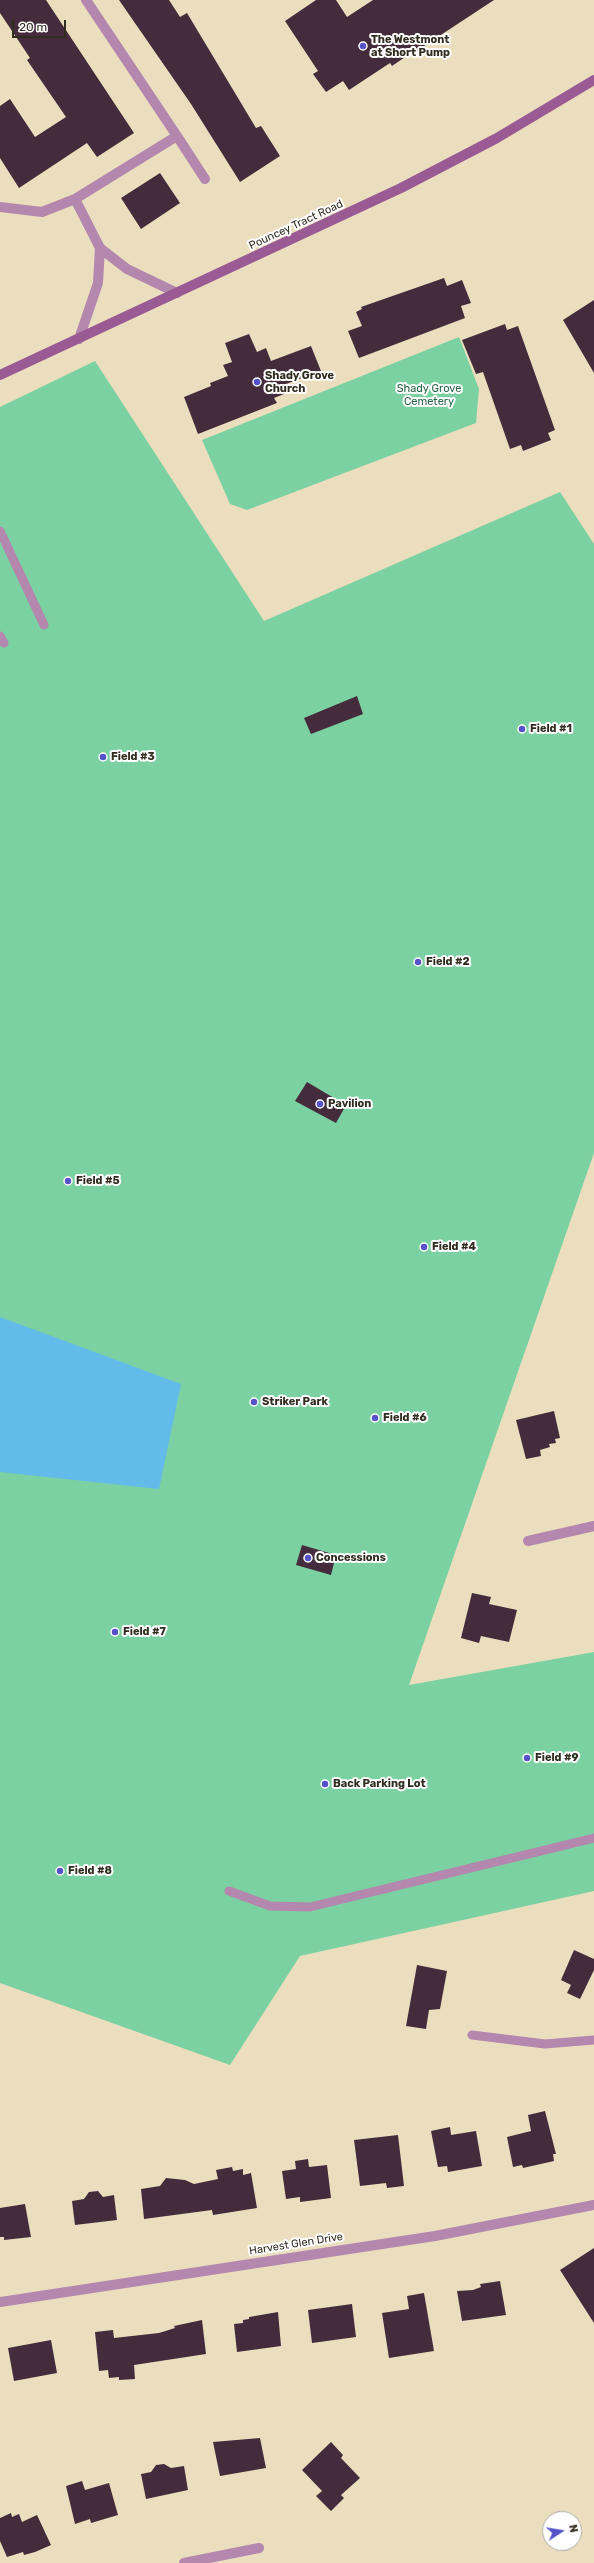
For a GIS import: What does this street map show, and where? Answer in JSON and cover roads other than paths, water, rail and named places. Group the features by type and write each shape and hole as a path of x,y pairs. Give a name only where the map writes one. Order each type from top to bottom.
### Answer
{"main road":[{"name":"Pouncey Tract Road","path":"0,375 401,188 497,138 594,80"}],"street":[{"path":"86,0 205,179"},
{"path":"0,207 42,212 75,199 177,136"},
{"path":"75,199 100,248 128,269 177,293"},
{"path":"79,339 98,283 100,248"},
{"path":"528,1541 594,1526"},
{"name":"Harvest Glen Drive","path":"0,2302 435,2236 594,2205"},
{"path":"184,2563 259,2548"}],"lane":[{"path":"0,531 44,624"},
{"path":"229,1891 270,1906 310,1907 594,1838"},
{"path":"472,2035 545,2044 594,2040"}],"water":[{"path":"0,1317 181,1384 159,1489 0,1472"}],"place":[{"name":"The Westmont at Short Pump","path":"363,46"},
{"name":"Shady Grove Church","path":"257,382"},
{"name":"Field #1","path":"522,729"},
{"name":"Field #3","path":"103,757"},
{"name":"Field #2","path":"418,962"},
{"name":"Pavilion","path":"320,1104"},
{"name":"Field #5","path":"68,1181"},
{"name":"Field #4","path":"424,1247"},
{"name":"Striker Park","path":"254,1402"},
{"name":"Field #6","path":"375,1418"},
{"name":"Concessions","path":"308,1558"},
{"name":"Field #7","path":"115,1632"},
{"name":"Field #9","path":"527,1758"},
{"name":"Back Parking Lot","path":"325,1784"},
{"name":"Field #8","path":"60,1871"}],"park label":[{"name":"Shady Grove Cemetery","path":"429,395"}]}
